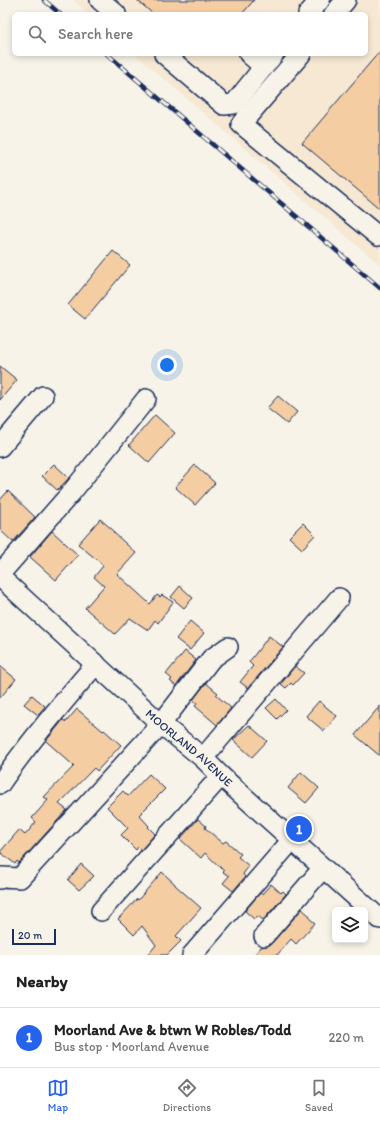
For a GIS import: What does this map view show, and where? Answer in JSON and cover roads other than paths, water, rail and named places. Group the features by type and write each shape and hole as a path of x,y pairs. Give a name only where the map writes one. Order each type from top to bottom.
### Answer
{"street":[{"path":"100,0 114,12"},
{"path":"310,12 320,0"},
{"path":"336,12 346,0"},
{"path":"166,56 224,105 234,104 269,60 256,56"},
{"path":"299,56 241,124 378,236 380,235"},
{"path":"0,447 43,396"},
{"path":"0,575 71,493 146,399"},
{"name":"MOORLAND AVENUE","path":"0,575 161,724 203,758 221,776 380,918"},
{"path":"203,758 339,598"},
{"path":"0,879 2,876 20,878 161,724 211,660 228,648"},
{"path":"0,784 17,759 53,714 96,664"},
{"path":"101,911 221,776"},
{"path":"192,955 292,840"},
{"path":"264,936 323,868"}],"railway":[{"path":"44,0 58,12"},
{"path":"109,56 380,288"}],"place":[{"name":"Moorland Ave & btwn W Robles/Todd","path":"299,829"}]}
